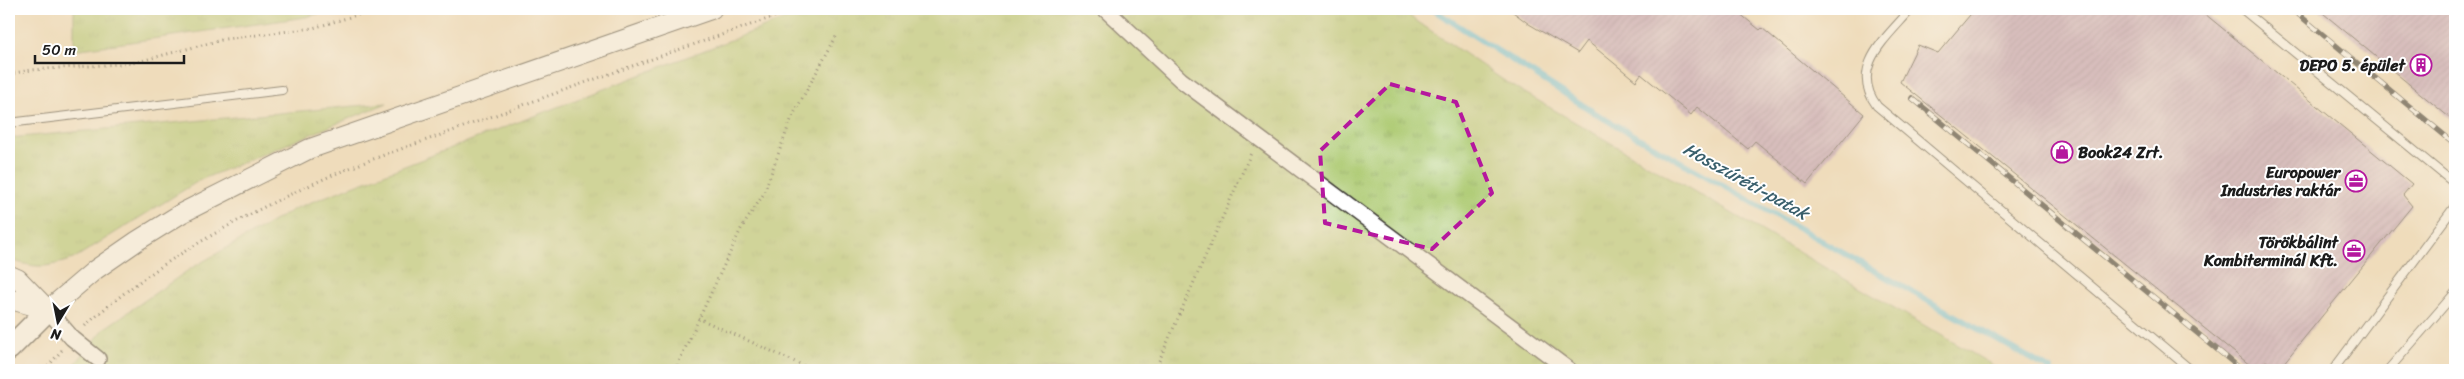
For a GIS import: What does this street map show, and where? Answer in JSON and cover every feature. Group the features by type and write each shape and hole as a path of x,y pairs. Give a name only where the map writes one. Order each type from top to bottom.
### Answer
{"main road":[{"path":"9,349 48,310"}],"street":[{"path":"48,310 95,270 137,241 190,209 309,149 712,9"},
{"path":"1104,9 1182,80 1569,370"},
{"path":"9,275 18,279 72,338 98,359"},
{"path":"9,299 48,310"}],"lane":[{"path":"1911,9 1868,65 1867,90 1877,106 2191,370"},
{"path":"2242,9 2455,184"},
{"path":"9,123 282,90"},
{"path":"2334,370 2455,206"},
{"path":"2388,370 2455,293"}],"path":[{"path":"9,74 31,70 132,63 225,39 313,28 376,9"},
{"path":"44,370 72,338 109,304 157,268 216,233 326,178 531,102 797,9"},
{"path":"675,370 741,229 763,194 792,118 837,35"},
{"path":"1155,370 1258,138"},
{"path":"698,318 813,370"}],"highlighted area":[{"path":"1390,84 1456,102 1492,193 1432,249 1325,223 1320,151"}],"green space":[{"path":"74,9 336,9 306,17 74,50"},
{"path":"811,9 1399,9 1506,82 2001,370 70,370 105,328 190,269 296,208"},
{"path":"387,103 200,180 73,259 48,266 34,266 9,259 9,138"}],"building":[{"path":"1509,9 1734,9 1760,30 1762,28 1864,114 1807,184 1755,141 1748,149 1697,107 1691,115 1641,74 1636,81 1587,41 1578,53 1529,24"},
{"path":"1975,9 2199,9 2412,184 2403,195 2412,206 2278,370 2266,361 2256,370 1900,82 1918,45 1938,53"},
{"name":"DEPO 5. épület","path":"2318,9 2455,9 2455,122"}],"waterway":[{"name":"Hosszúréti-patak","path":"1432,9 1603,118 2051,370"}],"railway":[{"path":"2292,9 2455,144"},
{"path":"1912,98 2242,370"}],"place":[{"name":"DEPO 5. épület","path":"2421,65"},
{"name":"Book24 Zrt.","path":"2062,152"},
{"name":"Europower Industries raktár","path":"2356,181"},
{"name":"Törökbálint Kombiterminál Kft.","path":"2354,251"}]}
